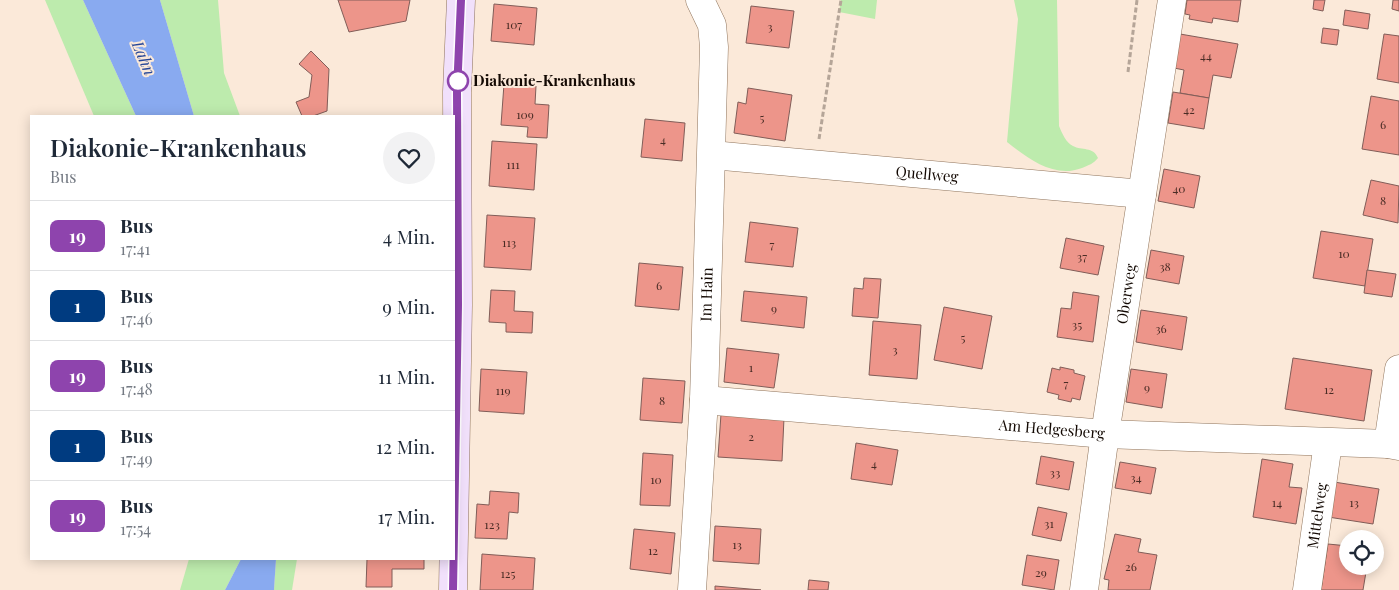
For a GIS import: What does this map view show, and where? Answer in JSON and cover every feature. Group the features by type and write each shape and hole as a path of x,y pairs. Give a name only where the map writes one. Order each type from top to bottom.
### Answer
{"main road":[{"path":"455,476 458,305 457,92 462,0"},
{"path":"453,590 454,560"}],"street":[{"name":"Im Hain","path":"692,590 704,400 714,46 712,25 700,0"},
{"name":"Oberweg","path":"1084,590 1105,434 1172,0"},
{"name":"Quellweg","path":"712,155 1142,194"},
{"path":"1393,445 1399,369"},
{"name":"Am Hedgesberg","path":"704,400 1105,434 1393,445"},
{"name":"Mittelweg","path":"1307,590 1328,443"}],"path":[{"path":"815,164 840,0"},
{"path":"1128,72 1138,0"}],"green space":[{"path":"45,0 83,0 136,115 94,115"},
{"path":"160,0 218,0 224,73 240,115 194,115"},
{"path":"841,0 877,0 875,19 839,12"},
{"path":"1014,0 1057,0 1059,126 1068,143 1090,150 1096,154 1098,158 1089,165 1072,171 1051,169 1032,160 1007,142 1018,19"},
{"path":"189,560 240,560 225,590 180,590"},
{"path":"276,560 297,560 292,590 274,590"}],"water":[{"name":"Lahn","path":"83,0 160,0 194,115 136,115"},
{"path":"240,560 276,560 274,590 225,590"}],"building":[{"path":"338,0 410,0 406,21 349,32"},
{"path":"1187,0 1241,0 1238,22 1213,18 1212,23 1189,19 1190,15 1185,14"},
{"path":"1314,0 1325,0 1323,11 1313,9"},
{"path":"1393,0 1399,0 1399,11 1392,9"},
{"path":"494,4 537,8 534,45 491,41"},
{"path":"751,6 794,11 789,48 746,43"},
{"path":"1345,10 1370,14 1368,29 1343,25"},
{"path":"1323,28 1339,30 1337,45 1321,43"},
{"path":"1180,34 1238,44 1231,78 1213,75 1209,98 1180,93 1184,70 1174,68"},
{"path":"1384,34 1399,36 1399,83 1377,79"},
{"path":"311,51 329,69 327,111 316,115 302,115 296,102 309,97 312,75 299,64"},
{"path":"504,84 536,86 535,104 549,105 547,138 527,137 528,127 501,125"},
{"path":"748,88 792,95 785,141 734,133 738,102 746,104"},
{"path":"1173,92 1209,98 1204,129 1168,123"},
{"path":"1371,96 1399,101 1399,155 1362,149"},
{"path":"645,119 685,123 682,161 641,157"},
{"path":"492,141 537,144 534,190 489,186"},
{"path":"1164,169 1200,176 1194,208 1158,201"},
{"path":"1371,180 1399,186 1398,223 1363,215"},
{"path":"487,215 535,218 531,270 484,267"},
{"path":"750,222 798,228 793,267 745,262"},
{"path":"1321,231 1373,239 1365,286 1313,278"},
{"path":"1066,238 1104,246 1098,275 1060,268"},
{"path":"1151,250 1184,256 1179,284 1146,278"},
{"path":"639,263 683,267 679,310 635,306"},
{"path":"1367,270 1396,274 1392,297 1364,293"},
{"path":"864,278 881,279 878,318 852,316 854,288 863,289"},
{"path":"491,290 515,291 514,311 533,312 532,333 506,332 506,323 489,322"},
{"path":"744,291 807,297 804,328 741,321"},
{"path":"1073,292 1099,296 1093,342 1057,337 1061,308 1071,309"},
{"path":"944,307 992,316 982,369 934,360"},
{"path":"1141,310 1187,317 1182,350 1136,342"},
{"path":"873,321 921,325 917,379 869,375"},
{"path":"727,348 779,354 774,388 724,382"},
{"path":"1293,358 1372,370 1364,421 1285,409"},
{"path":"1060,367 1074,370 1074,373 1085,376 1080,400 1072,398 1071,402 1058,399 1059,395 1047,392 1052,368 1060,370"},
{"path":"481,369 527,372 524,414 479,411"},
{"path":"1131,369 1167,374 1162,408 1126,402"},
{"path":"643,378 685,381 682,423 640,420"},
{"path":"721,414 784,418 782,461 718,457"},
{"path":"856,443 898,450 892,485 851,479"},
{"path":"643,453 673,455 670,506 640,505"},
{"path":"1041,456 1074,462 1069,490 1036,484"},
{"path":"1262,459 1293,464 1289,487 1302,488 1296,524 1253,517"},
{"path":"1120,462 1156,468 1151,494 1115,488"},
{"path":"1334,482 1379,489 1373,524 1328,517"},
{"path":"490,491 519,493 518,513 509,512 507,539 475,538 477,504 489,505"},
{"path":"1038,507 1067,513 1061,541 1032,535"},
{"path":"715,526 761,529 759,564 713,561"},
{"path":"634,529 675,533 671,574 630,569"},
{"path":"1115,534 1141,539 1138,552 1157,555 1150,590 1108,590 1109,580 1104,579"},
{"path":"1328,544 1339,545 1339,575 1366,575 1363,590 1321,590"},
{"path":"482,554 535,558 533,590 480,590"},
{"path":"1027,555 1059,560 1054,590 1022,585"},
{"path":"367,560 424,560 424,569 392,569 392,587 366,587"},
{"path":"809,580 829,582 828,590 808,590"},
{"path":"715,586 761,590 715,590"}],"bus line":[{"name":"19","path":"455,476 458,305 457,92 461,0"},
{"name":"19","path":"453,590 454,560"}],"place":[{"name":"Diakonie-Krankenhaus","path":"458,81"}]}
